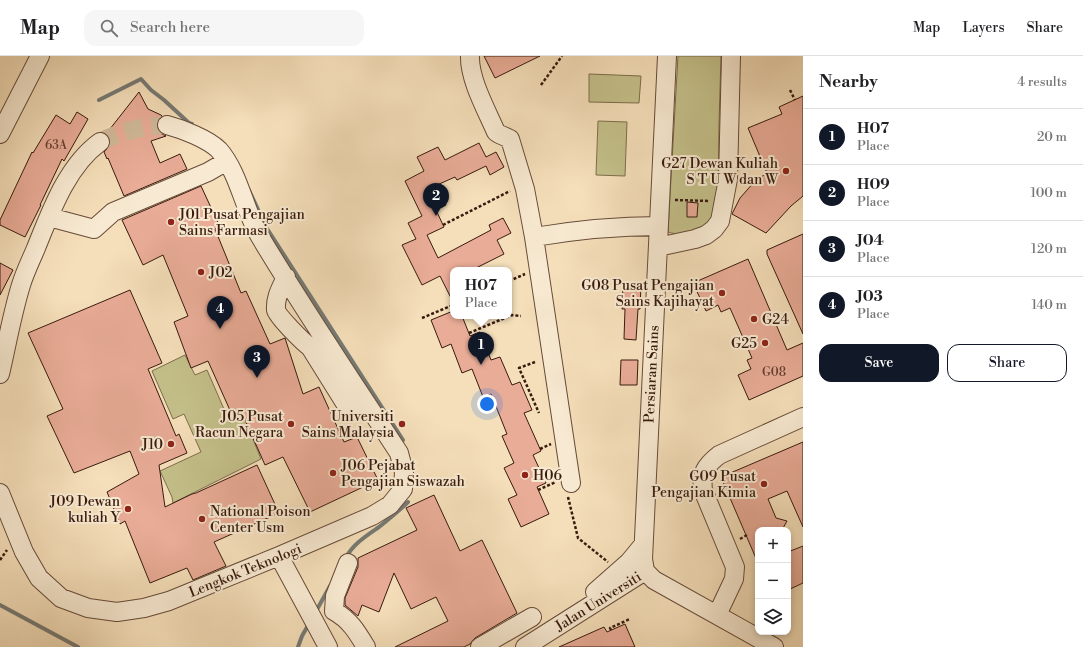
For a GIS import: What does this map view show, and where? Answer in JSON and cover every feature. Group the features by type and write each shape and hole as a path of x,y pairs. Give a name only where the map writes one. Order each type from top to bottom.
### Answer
{"street":[{"path":"0,134 40,56"},
{"path":"470,56 470,64 479,94 496,132 510,140 523,184 534,237 563,483"},
{"name":"Persiaran Sains","path":"645,571 643,545 667,56"},
{"path":"534,237 579,230 628,226 658,236 684,241 706,235 714,229 723,212 728,179 731,56"},
{"name":"Lengkok Teknologi","path":"0,493 24,552 40,578 61,598 88,608 117,612 144,608 169,601 279,556 372,516 390,505 403,489 404,472 399,453 328,345 256,229 227,161 217,149 200,138 183,129 167,125"},
{"path":"0,374 21,284 48,217 80,160 88,150 100,142"},
{"path":"48,217 94,229 113,212 208,172 227,161"},
{"path":"286,277 277,294 276,311 285,324 310,347 348,408 357,411 367,404"},
{"path":"310,347 319,348 328,345"},
{"path":"717,615 736,573 735,567 703,490 702,481 704,472 709,463 719,455 803,417"},
{"path":"578,613 594,594 629,562 643,545"},
{"path":"279,556 319,630 345,618"},
{"path":"348,563 335,596 334,611 351,624 366,647"},
{"name":"Jalan Universiti","path":"535,644 578,613 645,571 665,588 774,647"},
{"path":"480,647 532,617"}],"path":[{"path":"540,85 562,56"},
{"path":"790,90 795,100"},
{"path":"748,162 760,157"},
{"path":"443,225 523,184"},
{"path":"660,200 714,201"},
{"path":"422,318 450,306"},
{"path":"512,315 521,316"},
{"path":"469,333 500,320"},
{"path":"534,362 519,368 538,413"},
{"path":"540,449 552,444"},
{"path":"538,490 563,483 567,492 578,538 608,562"},
{"path":"740,538 746,536"},
{"path":"611,630 610,628 630,619"}],"shaded area":[{"path":"678,56 721,56 717,208 711,220 706,224 694,231 682,234 668,232"},
{"path":"589,74 641,76 639,103 589,102"},
{"path":"598,121 627,122 625,176 596,175"},
{"path":"185,355 195,375 207,370 230,423 244,417 261,459 173,503 172,497 160,471 201,452 184,414 173,419 152,371"}],"building":[{"path":"484,56 540,56 495,78"},
{"path":"139,92 148,109 162,116 157,122 157,127 160,133 166,136 151,141 160,163 180,154 187,169 124,196 104,152 110,145 110,140 106,134"},
{"name":"G27 Dewan Kuliah S T U W dan W","path":"803,96 803,196 791,206 766,233 732,214 740,198 755,181 767,173 748,128 782,114 779,107"},
{"path":"77,112 88,119 64,161 62,159 25,237 0,225 0,220 32,152 33,153 56,115 70,124"},
{"path":"479,143 486,157 496,152 504,167 490,175 486,166 457,180 455,177 437,185 446,205 436,210 444,227 427,235 438,258 491,230 489,225 503,218 511,233 497,240 504,254 478,267 450,267 450,296 440,276 422,285 402,245 416,239 408,223 422,216 405,181 424,171 417,157 438,147 445,160"},
{"path":"201,186 220,227 215,229 241,293 246,291 270,344 285,338 303,394 319,387 344,442 357,437 378,480 310,512 283,457 265,465 242,413 233,417 208,361 191,368 174,322 188,316 163,255 143,265 122,220"},
{"path":"687,202 698,203 697,217 687,217"},
{"path":"803,234 803,334 767,254 767,250"},
{"path":"748,259 787,350 803,343 803,376 749,400 738,375 751,369 747,360 752,358 730,308 721,312 718,305 706,311 693,283"},
{"path":"0,263 13,270 0,295"},
{"path":"623,284 641,284 640,309 638,309 636,340 624,339 625,309 622,309"},
{"path":"130,290 162,363 148,369 176,436 179,434 187,453 159,465 165,507 257,465 279,513 214,542 226,566 193,580 187,568 150,583 125,521 120,524 107,492 139,474 130,451 74,473 47,416 63,409 28,333"},
{"path":"450,312 450,319 463,319 470,336 480,332 491,360 500,357 512,385 520,382 532,410 524,413 541,451 533,455 546,483 537,487 549,514 521,527 508,499 517,495 504,468 514,463 502,436 507,434 491,394 483,397 472,369 462,373 451,344 442,348 431,320"},
{"path":"621,360 638,360 637,385 620,385"},
{"name":"G09 Pusat Pengajian Kimia","path":"803,442 803,527 787,491 768,499 776,518 787,521 784,527 755,527 755,556 721,477"},
{"path":"434,495 460,551 482,540 517,613 475,638 470,644 464,647 395,647 448,621 436,597 411,609 394,573 379,612 362,605 358,616 345,605 345,598 358,567 358,558 417,530 406,508"},
{"path":"803,546 803,583 791,589 791,563 791,551"},
{"path":"625,624 635,647 559,647 604,627 607,632"}],"waterway":[{"path":"99,100 141,79 151,90 192,124"},
{"path":"249,190 266,227 403,440"},
{"path":"345,559 360,541 398,512 408,502"},
{"path":"315,613 330,586"},
{"path":"0,605 78,647"},
{"path":"298,647 310,622"}],"tunnel":[{"path":"100,142 133,130 167,125"}],"place":[{"name":"G27 Dewan Kuliah S T U W dan W","path":"786,171"},
{"name":"H09","path":"436,216"},
{"name":"J01 Pusat Pengajian Sains Farmasi","path":"171,222"},
{"name":"J02","path":"201,272"},
{"name":"G08 Pusat Pengajian Sains Kajihayat","path":"722,293"},
{"name":"G24","path":"754,319"},
{"name":"J03","path":"220,329"},
{"name":"G25","path":"765,343"},
{"name":"H07","path":"481,365"},
{"name":"J04","path":"257,378"},
{"name":"J05 Pusat Racun Negara","path":"291,424"},
{"name":"Universiti Sains Malaysia","path":"402,424"},
{"name":"J10","path":"171,444"},
{"name":"J06 Pejabat Pengajian Siswazah","path":"333,473"},
{"name":"H06","path":"525,475"},
{"name":"G09 Pusat Pengajian Kimia","path":"764,484"},
{"name":"J09 Dewan kuliah Y","path":"128,509"},
{"name":"National Poison Center Usm","path":"202,519"}]}
